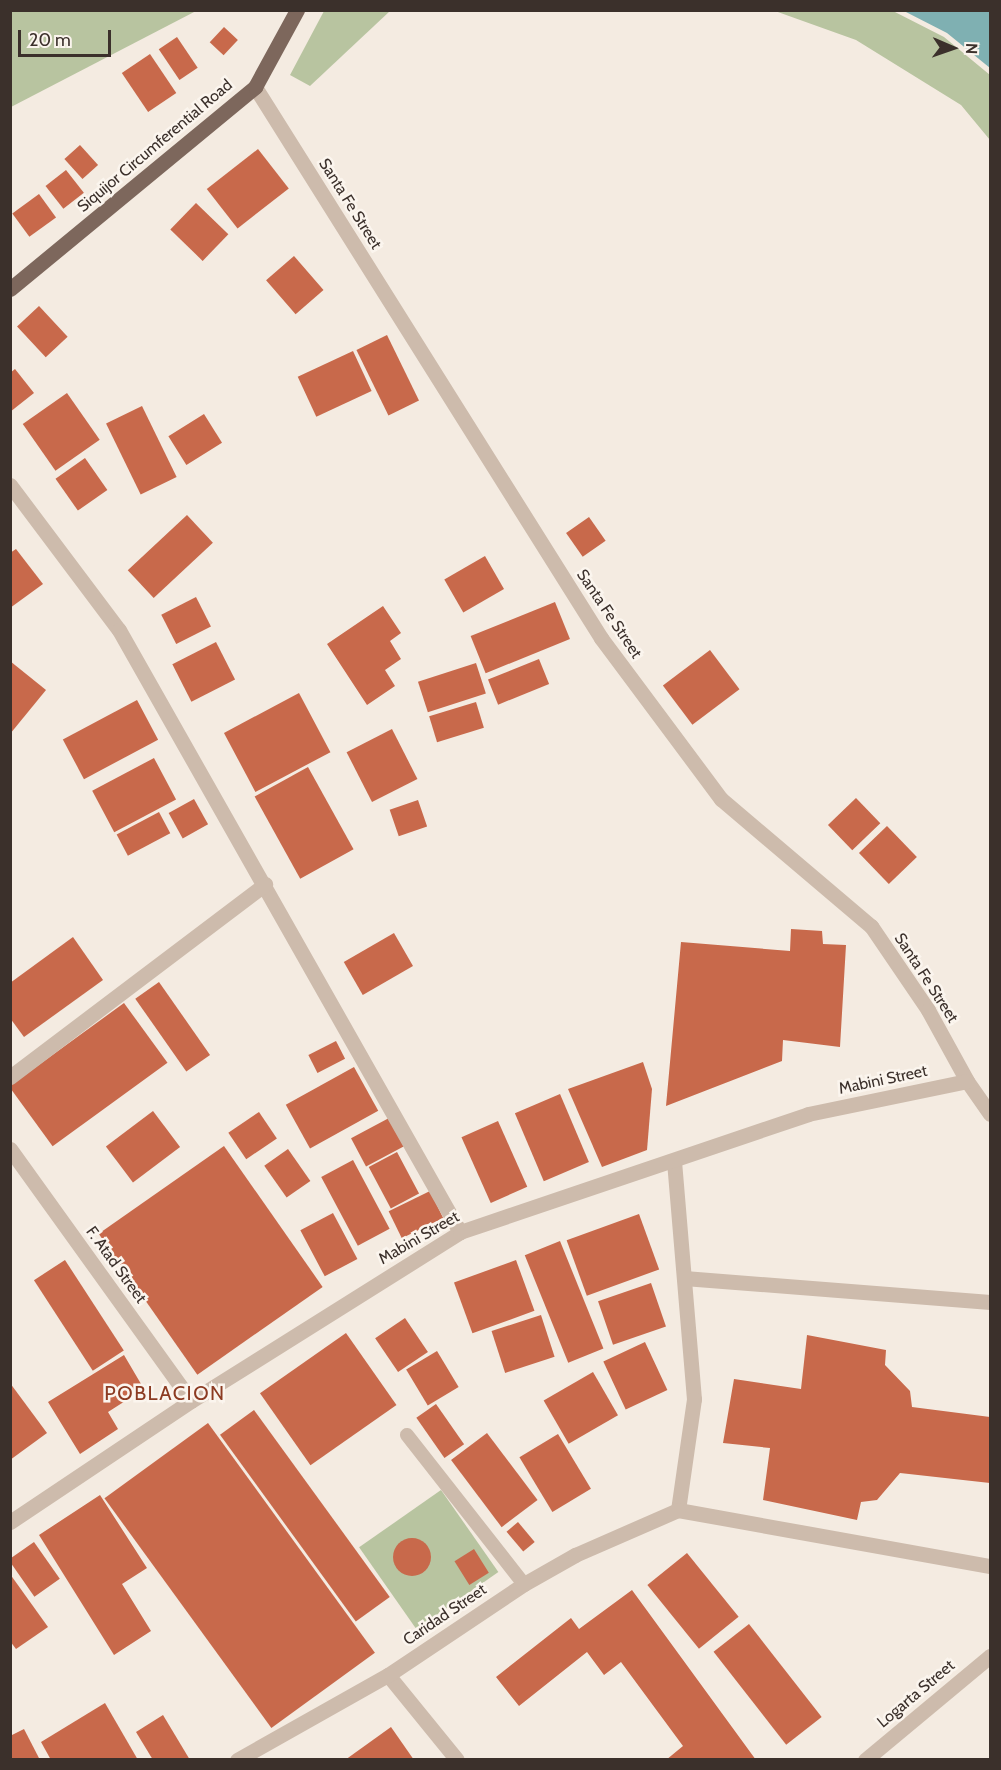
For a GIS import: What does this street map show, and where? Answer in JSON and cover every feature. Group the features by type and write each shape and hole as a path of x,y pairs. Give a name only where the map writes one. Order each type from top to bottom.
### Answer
{"main road":[{"name":"Siquijor Circumferential Road","path":"10,289 255,87 297,10"}],"street":[{"name":"Santa Fe Street","path":"255,87 601,638 721,800 871,926 928,1010 967,1081 990,1114"},
{"path":"10,485 119,630 266,884 460,1232"},
{"path":"10,1077 266,884"},
{"name":"Mabini Street","path":"10,1522 191,1401 460,1232 808,1114 967,1081"},
{"name":"F. Atad Street","path":"10,1149 191,1401"},
{"path":"674,1161 694,1400 678,1510 990,1566"},
{"path":"684,1278 990,1302"},
{"name":"Caridad Street","path":"237,1760 388,1675 524,1584 575,1556 678,1510"},
{"name":"Logarta Street","path":"865,1760 990,1656"},
{"path":"388,1675 457,1760"}],"lane":[{"path":"407,1435 524,1584"}],"green space":[{"path":"11,10 196,10 196,11 11,107"},
{"path":"324,11 390,11 310,86 290,75"},
{"path":"775,11 893,11 944,37 990,75 990,140 961,105 856,40"},
{"path":"441,1490 498,1572 416,1629 359,1547"}],"water":[{"path":"904,11 990,11 990,68 947,33"}],"building":[{"path":"224,27 238,40 224,55 210,42"},
{"path":"177,37 198,68 179,80 159,49"},
{"path":"150,54 176,93 148,112 122,73"},
{"path":"80,145 98,165 82,179 64,159"},
{"path":"258,149 289,188 238,228 207,189"},
{"path":"66,170 84,193 63,209 46,186"},
{"path":"39,194 56,217 29,237 12,213"},
{"path":"196,203 228,234 203,261 170,230"},
{"path":"294,256 324,290 296,314 266,280"},
{"path":"39,306 68,337 46,357 17,326"},
{"path":"387,335 419,401 388,416 356,350"},
{"path":"353,351 372,391 316,417 298,377"},
{"path":"15,369 34,393 10,412 10,373"},
{"path":"67,393 100,440 55,471 23,424"},
{"path":"142,406 177,477 141,495 106,424"},
{"path":"204,414 222,443 186,465 168,436"},
{"path":"85,458 107,490 78,511 56,479"},
{"path":"187,515 213,543 154,598 128,570"},
{"path":"589,517 606,541 583,557 566,533"},
{"path":"16,549 43,584 10,608 10,553"},
{"path":"485,556 504,589 463,612 444,580"},
{"path":"196,597 211,626 176,644 161,615"},
{"path":"555,602 570,639 486,673 471,636"},
{"path":"383,606 401,633 390,641 401,659 385,670 395,686 367,705 327,644"},
{"path":"216,642 235,679 191,702 172,664"},
{"path":"710,650 739,689 692,725 663,686"},
{"path":"539,659 549,684 498,705 488,680"},
{"path":"10,661 46,690 10,734"},
{"path":"476,663 486,693 428,712 418,682"},
{"path":"299,693 330,752 255,792 224,733"},
{"path":"137,700 158,740 84,779 63,739"},
{"path":"476,702 484,728 437,742 429,716"},
{"path":"392,729 417,779 372,802 347,752"},
{"path":"154,758 176,799 114,832 92,791"},
{"path":"308,767 354,849 300,879 255,797"},
{"path":"856,798 880,823 852,850 828,825"},
{"path":"194,799 208,824 183,838 169,813"},
{"path":"418,800 427,826 399,836 390,810"},
{"path":"159,812 170,833 128,856 117,835"},
{"path":"887,826 917,857 889,884 859,853"},
{"path":"791,929 822,931 823,944 846,945 840,1047 783,1040 782,1061 666,1106 681,942 790,951"},
{"path":"394,933 413,966 363,995 344,962"},
{"path":"73,937 103,980 24,1037 10,1018 10,983"},
{"path":"159,982 210,1055 186,1072 135,999"},
{"path":"124,1003 167,1063 53,1146 10,1086"},
{"path":"336,1041 345,1059 317,1073 308,1055"},
{"path":"643,1062 652,1089 647,1150 602,1167 568,1089"},
{"path":"354,1067 378,1111 310,1149 286,1105"},
{"path":"560,1094 589,1162 544,1181 515,1113"},
{"path":"153,1111 180,1147 133,1182 106,1147"},
{"path":"259,1112 277,1139 246,1159 228,1133"},
{"path":"389,1118 404,1146 366,1166 351,1138"},
{"path":"498,1121 527,1187 491,1203 461,1137"},
{"path":"224,1146 323,1287 197,1375 99,1234"},
{"path":"288,1149 310,1181 287,1198 264,1166"},
{"path":"397,1152 419,1193 391,1209 369,1167"},
{"path":"353,1160 390,1229 358,1246 321,1177"},
{"path":"430,1191 443,1218 402,1238 389,1211"},
{"path":"333,1213 357,1259 325,1276 300,1230"},
{"path":"639,1214 659,1269 587,1296 567,1240"},
{"path":"560,1241 603,1349 568,1363 525,1255"},
{"path":"65,1260 124,1351 93,1371 34,1280"},
{"path":"516,1260 534,1311 472,1333 454,1283"},
{"path":"651,1283 666,1326 613,1345 598,1301"},
{"path":"541,1315 555,1357 505,1373 492,1331"},
{"path":"405,1318 428,1352 398,1372 375,1338"},
{"path":"346,1333 396,1405 310,1465 260,1393"},
{"path":"807,1335 886,1350 885,1365 910,1391 912,1407 990,1417 990,1483 900,1473 877,1500 861,1502 857,1520 763,1500 770,1448 723,1443 734,1379 801,1389"},
{"path":"645,1342 667,1390 626,1409 603,1361"},
{"path":"437,1351 459,1387 428,1406 406,1370"},
{"path":"124,1355 144,1389 108,1412 118,1429 80,1454 48,1402"},
{"path":"593,1372 618,1415 569,1444 544,1400"},
{"path":"10,1383 47,1433 10,1460"},
{"path":"436,1404 464,1444 444,1458 416,1418"},
{"path":"254,1410 390,1597 356,1622 220,1435"},
{"path":"208,1423 375,1653 271,1728 104,1498"},
{"path":"487,1433 538,1500 502,1527 451,1460"},
{"path":"558,1434 591,1489 552,1512 519,1457"},
{"path":"100,1495 147,1568 122,1584 151,1631 114,1655 39,1535"},
{"path":"518,1522 535,1542 523,1552 507,1532"},
{"path":"412,1538 425,1544 431,1557 425,1570 412,1576 399,1570 393,1557 399,1544"},
{"path":"34,1542 60,1579 34,1597 10,1562 10,1559"},
{"path":"474,1549 489,1573 469,1585 454,1561"},
{"path":"687,1553 739,1617 699,1649 647,1585"},
{"path":"10,1574 48,1627 16,1649 10,1641"},
{"path":"632,1590 756,1760 666,1760 683,1746 621,1662 604,1675 587,1652 519,1706 496,1677 571,1618 579,1629"},
{"path":"749,1624 822,1717 786,1745 714,1652"},
{"path":"105,1703 138,1760 51,1760 41,1742"},
{"path":"163,1715 190,1760 153,1760 136,1732"},
{"path":"391,1727 414,1760 345,1760"},
{"path":"24,1729 40,1760 10,1760 10,1736"}],"district":[{"name":"POBLACION","path":"165,1393"}]}
